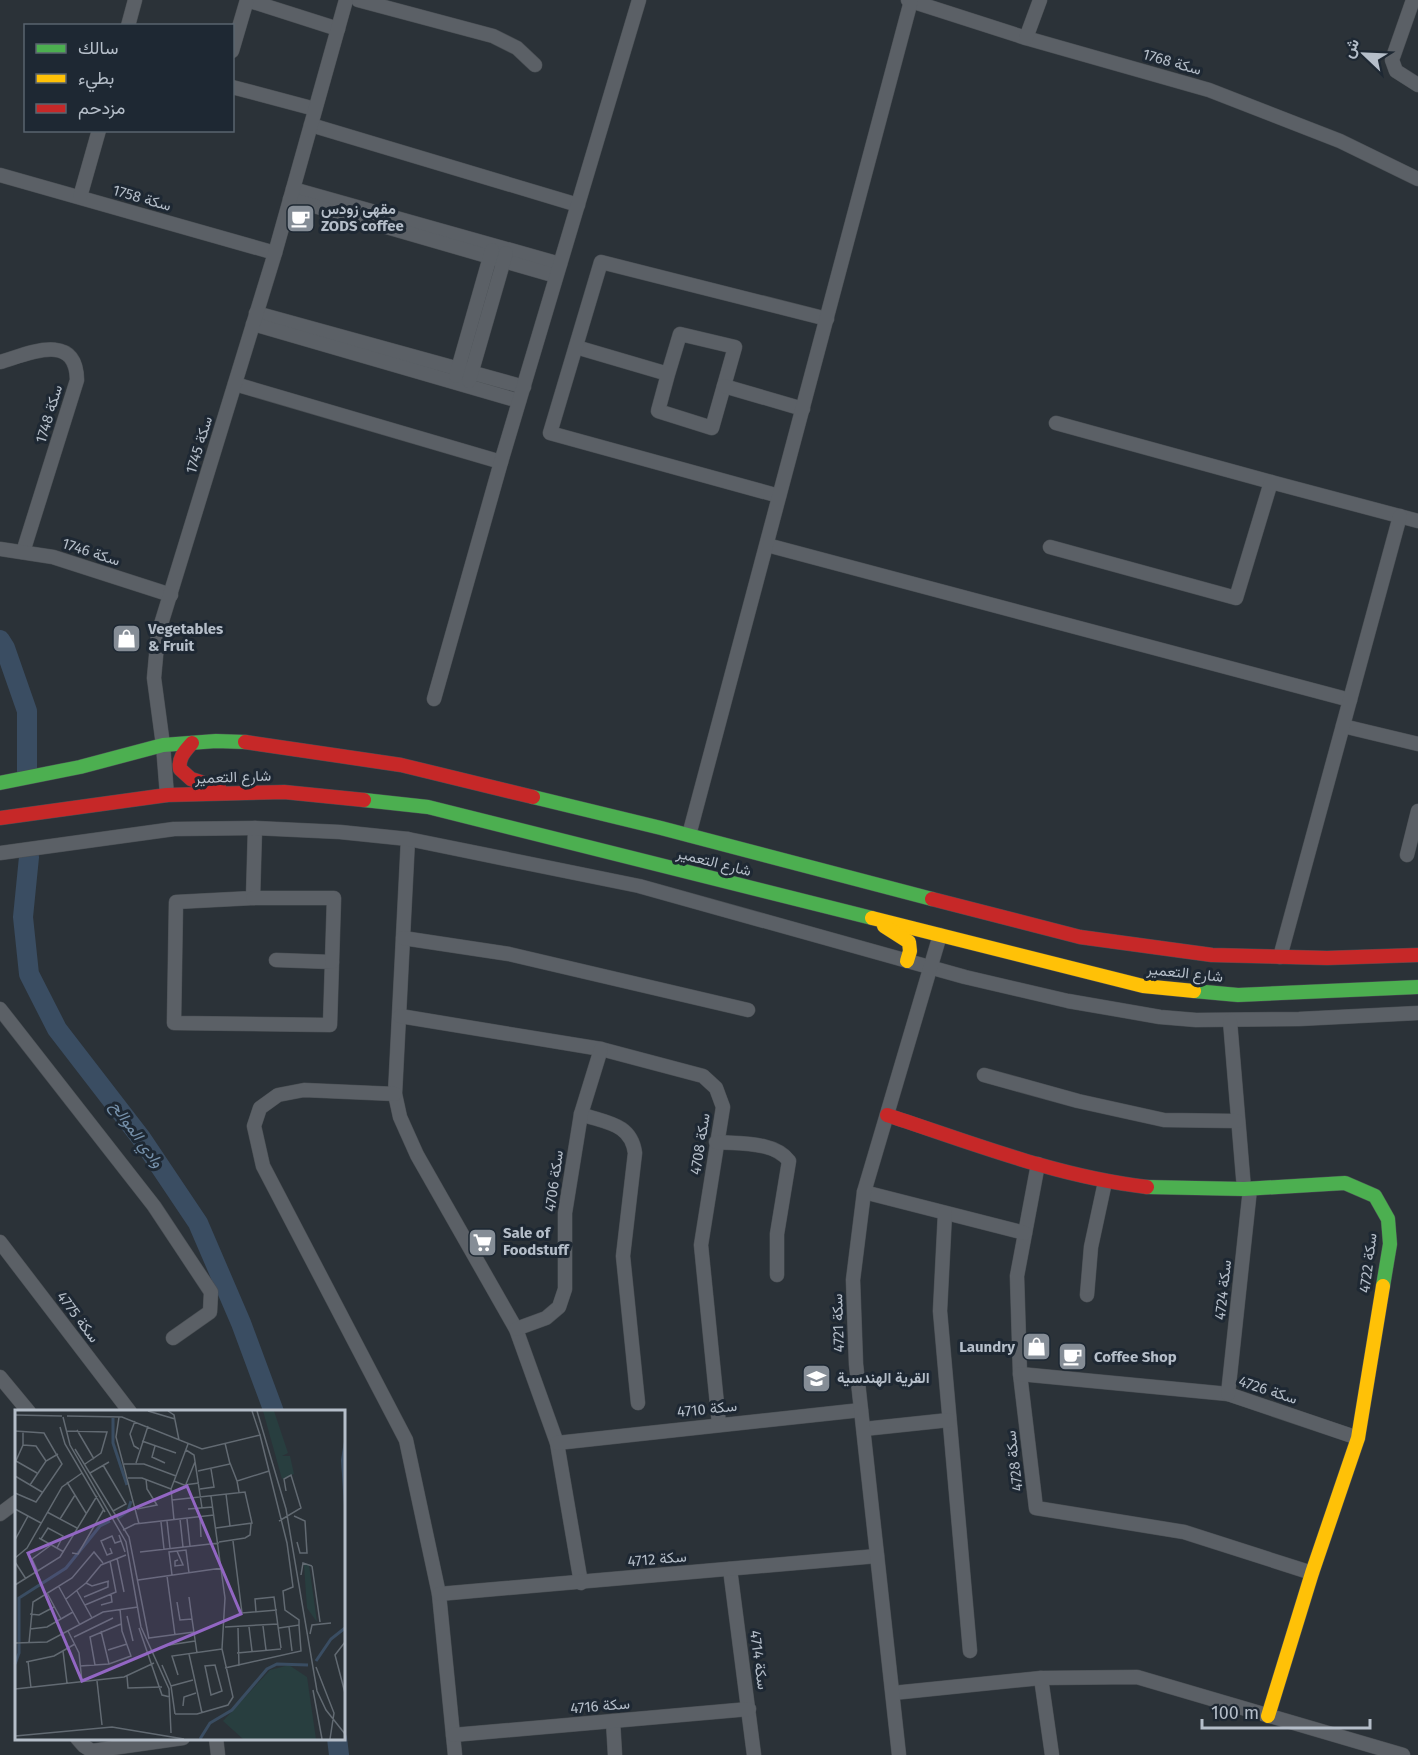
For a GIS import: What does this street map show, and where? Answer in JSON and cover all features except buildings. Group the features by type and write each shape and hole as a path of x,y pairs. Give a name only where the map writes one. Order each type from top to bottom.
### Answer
{"street":[{"path":"129,24 135,0"},
{"path":"234,44 247,0 338,28"},
{"name":"سكة 1745","path":"167,795 155,686 155,650 158,634 275,253 346,0"},
{"path":"358,0 493,36 517,48 535,65"},
{"path":"434,699 501,462 639,0"},
{"path":"689,835 910,0"},
{"name":"سكة 1768","path":"910,0 1026,38 1209,90 1340,141 1418,179"},
{"path":"1026,38 1040,0"},
{"path":"1413,0 1392,60 1396,71 1418,84"},
{"path":"234,88 315,109"},
{"path":"311,125 578,205"},
{"path":"80,197 98,132"},
{"name":"سكة 1758","path":"0,175 275,253"},
{"path":"291,194 558,270"},
{"path":"463,377 492,251"},
{"path":"463,377 506,255"},
{"path":"779,496 550,433 601,262 827,319"},
{"path":"255,318 463,377 524,387"},
{"path":"680,334 735,347 712,428 658,411 668,374 680,334"},
{"path":"576,347 668,374"},
{"name":"سكة 1748","path":"0,362 50,348 60,350 69,356 77,370 77,380 23,552"},
{"path":"463,377 519,401"},
{"path":"235,384 501,462"},
{"path":"724,386 803,409"},
{"path":"1056,423 1418,521"},
{"path":"1050,547 1236,598 1271,482"},
{"path":"1280,957 1400,516"},
{"path":"767,545 1350,700"},
{"name":"سكة 1746","path":"0,549 53,557 171,595"},
{"path":"1343,726 1418,744"},
{"path":"0,783 80,767 163,745 253,742 401,765 689,835 1080,937 1212,956 1327,958 1418,955"},
{"path":"192,743 179,759 183,773 196,782 238,794"},
{"name":"شارع التعمير","path":"0,818 167,795 284,792 428,807 1143,986 1238,994 1418,987"},
{"path":"1407,855 1418,811"},
{"path":"253,898 255,828"},
{"path":"0,853 174,829 255,828 340,832 408,839 639,886 907,962 1068,1002 1160,1017 1230,1021 1418,1013"},
{"path":"408,839 395,1094 400,1118 417,1155 516,1329 557,1443 581,1582"},
{"path":"253,898 334,898 330,1025 174,1023 177,902 253,898"},
{"path":"876,919 884,927 909,942 910,951 907,962"},
{"name":"سكة 4721","path":"900,1755 856,1364 853,1280 864,1192 940,935"},
{"path":"404,939 509,954 748,1010"},
{"path":"276,960 332,962"},
{"path":"0,1009 154,1206 212,1292 210,1312 173,1338"},
{"name":"سكة 4708","path":"400,1016 601,1048 703,1076 716,1088 723,1107 701,1245 718,1424"},
{"name":"سكة 4724","path":"1228,1394 1247,1189 1237,1121 1230,1021"},
{"name":"سكة 4706","path":"516,1329 546,1318 559,1307 565,1289 565,1213 581,1114 601,1048"},
{"path":"984,1076 1078,1101 1164,1120 1237,1121"},
{"path":"395,1094 304,1090 278,1095 260,1108 254,1126 263,1166 406,1440 439,1594 455,1755"},
{"path":"581,1114 625,1130 633,1140 635,1153 623,1256 638,1403"},
{"name":"سكة 4722","path":"887,1115 1038,1164 1105,1182 1147,1187 1247,1189 1345,1183 1375,1196 1388,1219 1390,1244 1358,1438 1312,1573 1268,1716"},
{"path":"717,1142 770,1148 783,1153 789,1161 777,1234 777,1275"},
{"name":"سكة 4728","path":"1038,1164 1017,1276 1020,1374 1036,1508 1184,1532 1312,1573"},
{"path":"1087,1295 1091,1247 1105,1182"},
{"path":"864,1192 1025,1233"},
{"path":"945,1213 940,1311 970,1651"},
{"name":"سكة 4775","path":"0,1242 128,1410"},
{"name":"سكة 4726","path":"1020,1374 1228,1394 1358,1438"},
{"path":"0,1377 27,1410"},
{"name":"سكة 4710","path":"557,1443 861,1410"},
{"path":"864,1430 950,1420"},
{"path":"0,1514 15,1503"},
{"name":"سكة 4712","path":"439,1594 878,1556"},
{"name":"سكة 4714","path":"730,1569 754,1755"},
{"path":"893,1693 1041,1678 1137,1677 1403,1755"},
{"path":"1041,1678 1052,1755"},
{"name":"سكة 4716","path":"453,1735 749,1709"},
{"path":"613,1721 615,1755"},
{"path":"79,1740 92,1751 169,1740"},
{"path":"216,1740 218,1755"}],"waterway":[{"name":"وادي الموالح","path":"0,640 5,648 27,711 27,771"},
{"name":"وادي الموالح","path":"29,857 23,917 29,974 57,1029 141,1138 198,1223 241,1323 273,1410"},
{"name":"وادي الموالح","path":"337,1740 339,1755"}],"traffic: fast":[{"path":"0,783 80,767 163,745 216,741 245,742"},
{"path":"533,797 932,899"},
{"path":"364,800 428,807 872,918"},
{"path":"1194,991 1238,995 1418,987"},
{"path":"1147,1187 1244,1189 1345,1183 1375,1196 1388,1219 1390,1244 1383,1286"}],"traffic: slow":[{"path":"872,918 1143,986 1194,991"},
{"path":"884,926 909,942 910,951 907,961"},
{"path":"1268,1716 1312,1573 1358,1438 1383,1286"}],"traffic: jam":[{"path":"245,742 401,765 533,797"},
{"path":"192,743 181,758 180,769 191,779 219,788"},
{"path":"0,818 167,795 284,792 364,800"},
{"path":"932,899 1080,937 1212,955 1327,958 1418,955"},
{"path":"887,1115 1048,1167 1147,1187"}],"place":[{"name":"مقهى زودس ZODS coffee","path":"300,218"},
{"name":"Vegetables & Fruit","path":"127,638"},
{"name":"Sale of Foodstuff","path":"482,1242"},
{"name":"Laundry","path":"1036,1347"},
{"name":"Coffee Shop","path":"1073,1357"},
{"name":"القرية الهندسية","path":"816,1378"}]}
